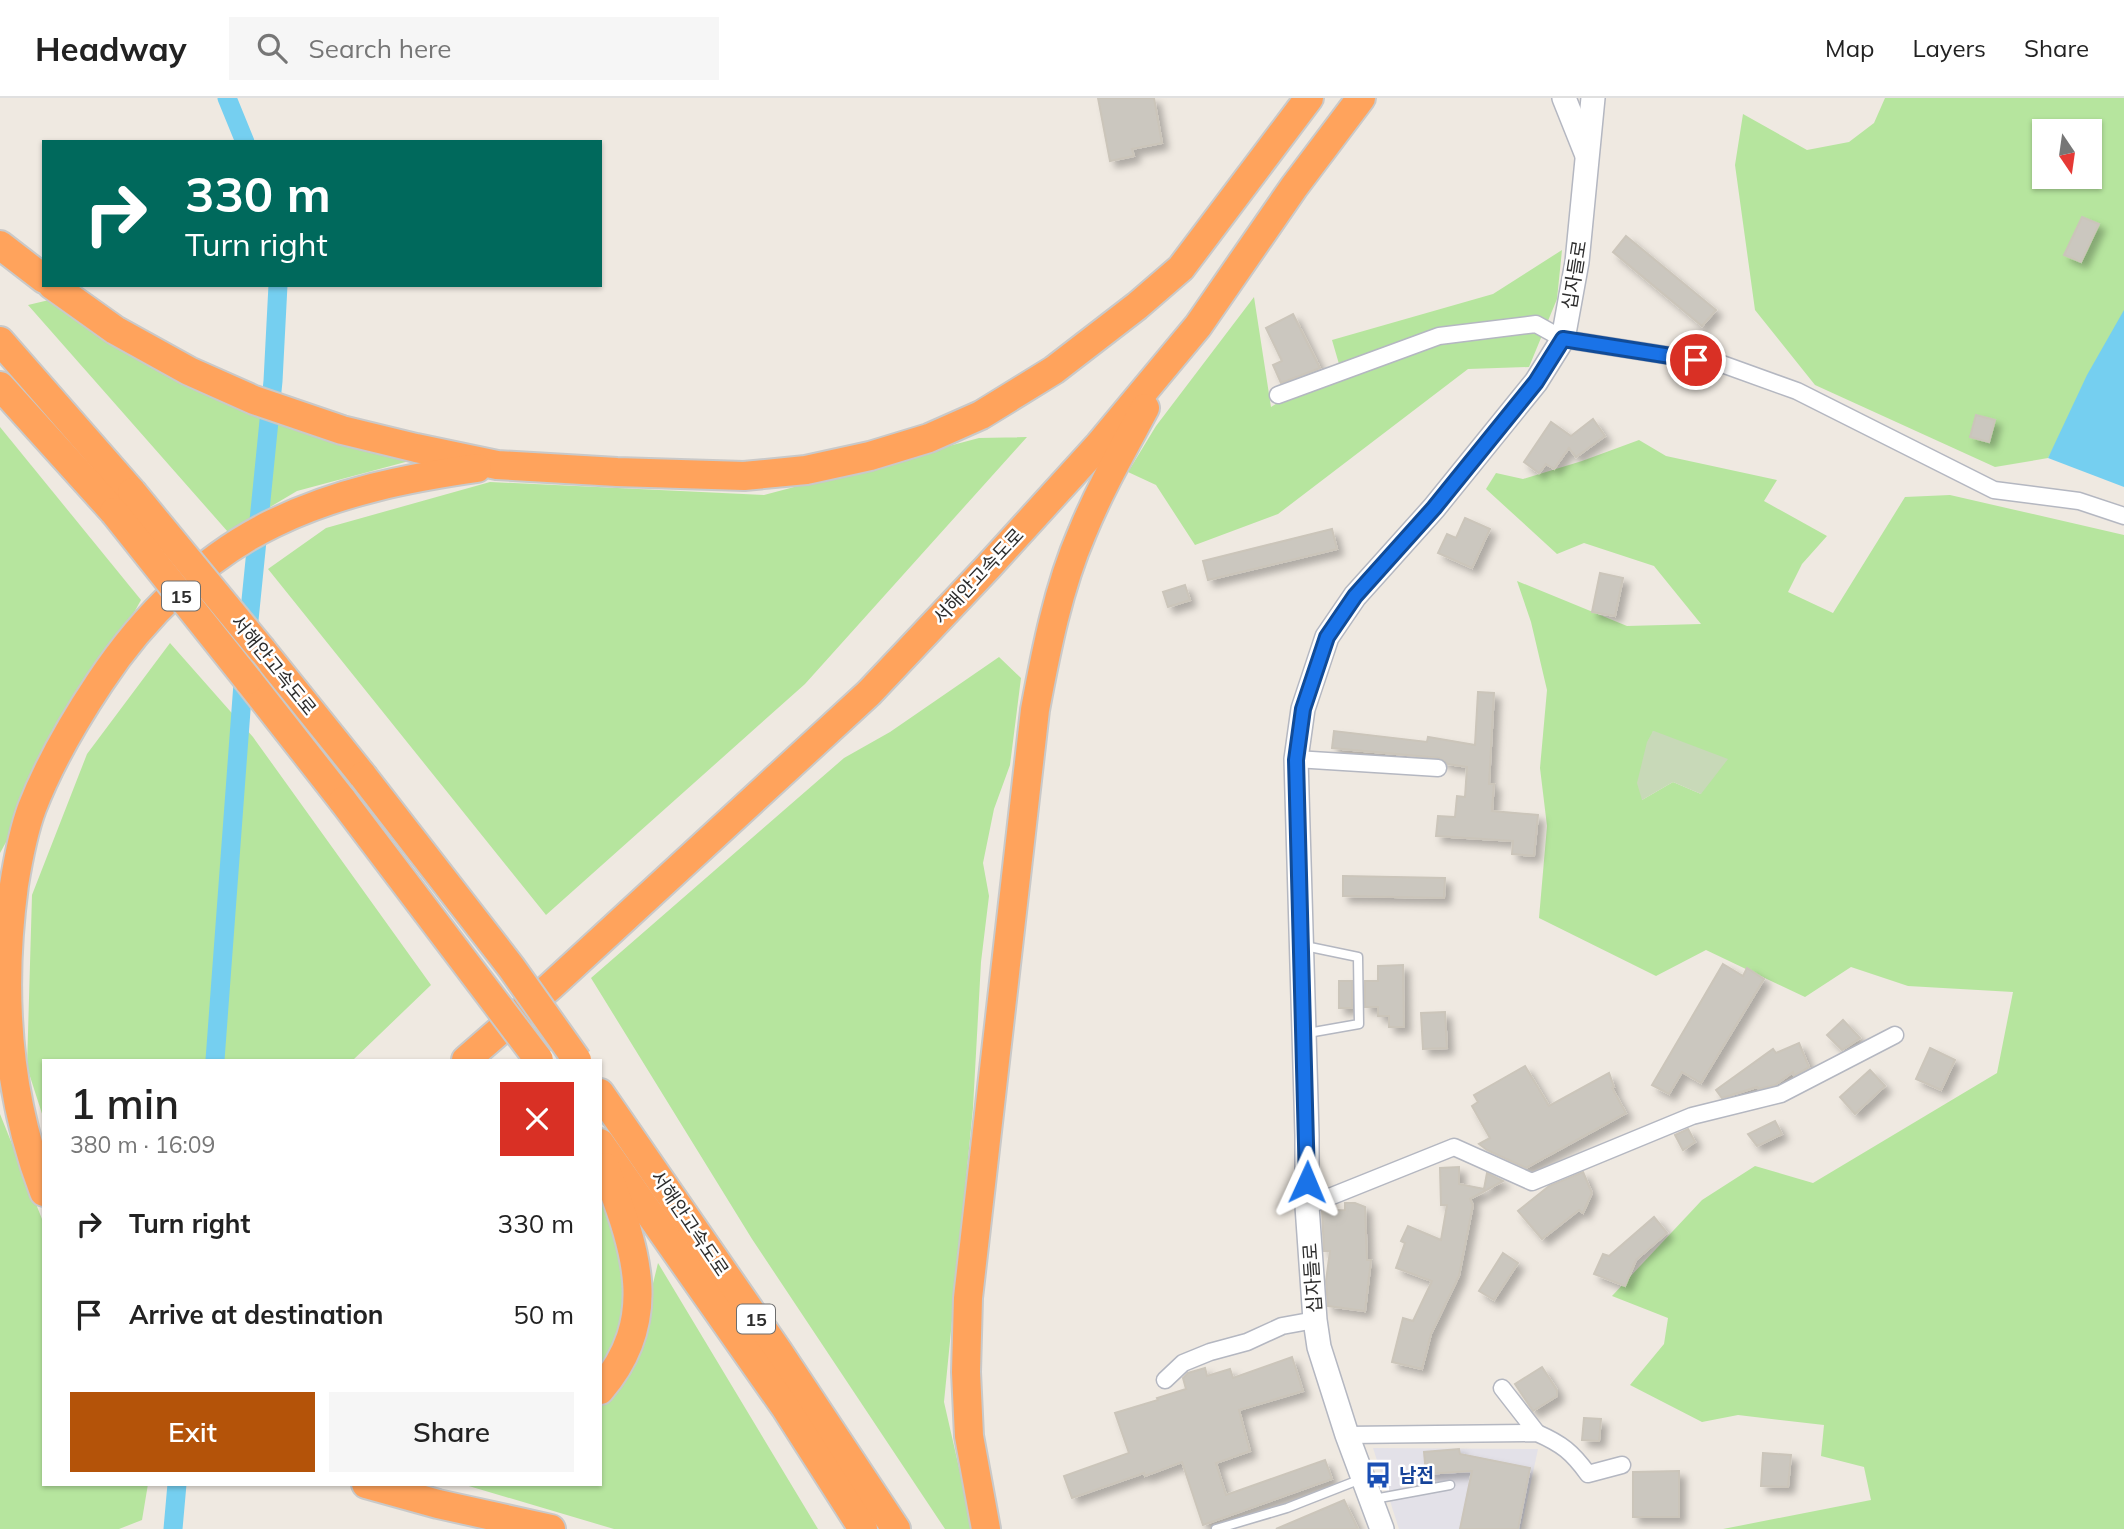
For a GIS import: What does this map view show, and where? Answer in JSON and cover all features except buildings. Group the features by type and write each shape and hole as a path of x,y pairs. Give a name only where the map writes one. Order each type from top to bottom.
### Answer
{"highway":[{"path":"55,287 115,330 189,371 254,400 284,408 342,430 497,465 710,476 806,470 870,456 929,438 1004,402 1054,370 1181,268 1309,98"},
{"name":"서해안고속도로","path":"468,1059 869,693 1099,444 1198,326 1294,187 1361,98"},
{"path":"0,244 42,277"},
{"path":"986,1529 969,1436 966,1372 968,1297 1040,683 1061,594 1080,535 1107,477 1146,405 1198,326"},
{"name":"서해안고속도로","path":"0,341 123,502 248,680 344,801 538,1059"},
{"name":"서해안고속도로","path":"0,386 123,502 262,650 511,967 577,1059"},
{"path":"42,1187 32,1162 18,1109 10,1064 5,977 9,916 18,863 32,808 85,705 118,655 150,616 192,577 272,524 316,504 373,487 432,474 497,465"},
{"name":"서해안고속도로","path":"607,1102 896,1529"},
{"name":"서해안고속도로","path":"602,1146 785,1407 863,1529"},
{"path":"602,1160 627,1227 635,1259 639,1302 628,1346 602,1387"},
{"path":"373,1486 438,1504 551,1529"}],"main road":[{"path":"1564,98 1588,159"},
{"name":"십자들로","path":"1382,1529 1319,1347 1315,1320 1307,1206 1305,1034 1296,760 1303,709 1327,637 1355,596 1434,508 1536,382 1563,339 1577,262 1593,98"}],"street":[{"path":"1278,395 1439,336 1536,324 1563,339 1722,364 1797,391 1994,490 2079,501 2124,516"},
{"path":"1296,760 1438,768"},
{"path":"1307,1206 1454,1147 1532,1182 1692,1116 1780,1094 1895,1035"},
{"path":"1165,1380 1183,1363 1210,1352 1247,1342 1282,1326 1315,1320"},
{"path":"1502,1388 1537,1433"},
{"path":"1348,1435 1537,1433 1557,1441 1574,1454 1588,1474 1622,1465"}],"lane":[{"path":"1302,945 1358,957 1359,1024 1305,1034"},
{"path":"1216,1529 1287,1508 1364,1478"},
{"path":"1371,1500 1450,1485"}],"shaded area":[{"path":"1373,1448 1538,1449 1521,1529 1399,1529"}],"green space":[{"path":"1885,98 2124,98 2124,315 2048,458 1995,467 1815,385 1755,310 1735,165 1743,114 1807,150 1849,142 1874,123"},
{"path":"1562,250 1557,299 1529,367 1468,369 1278,514 1195,545 1156,485 1128,472 1156,426 1254,297 1271,407 1339,364 1332,340 1493,294"},
{"path":"49,300 204,394 413,460 297,491 228,532 28,305"},
{"path":"0,427 141,600 0,853"},
{"path":"1027,437 805,684 546,915 268,569 326,528 490,482 764,495 979,438"},
{"path":"1639,440 1666,456 1777,480 1764,501 1827,536 1802,564 1788,592 1833,613 1905,497 1950,495 2124,535 2124,1529 1723,1529 1871,1500 1864,1467 1821,1456 1824,1425 1738,1415 1702,1422 1630,1385 1664,1344 1668,1318 1612,1296 1702,1200 1755,1166 1813,1183 1997,1073 2013,992 1908,986 1851,967 1805,997 1706,950 1656,976 1539,918 1547,826 1540,768 1547,690 1531,622 1517,581 1627,626 1701,624 1654,566 1584,543 1557,554 1486,489 1496,473 1523,479","holes":["1653,731 1701,794 1673,782 1642,800"]},
{"path":"170,643 253,737 431,985 354,1059 42,1059 42,1114 27,1067 32,895 87,754"},
{"path":"999,657 1021,678 1010,765 994,809 983,863 989,896 981,962 973,1108 944,1402 973,1529 945,1529 752,1239 591,978 844,758 890,732"},
{"path":"1653,731 1728,759 1701,794 1673,782 1642,800 1637,783 1647,742"},
{"path":"0,1114 42,1219 42,1486 148,1486 142,1520 119,1529 0,1529"},
{"path":"602,1203 624,1272 628,1345 602,1368"},
{"path":"658,1263 818,1529 614,1529 469,1486 602,1486 602,1401 631,1374"}],"water":[{"path":"2124,310 2124,487 2048,458 2087,375"}],"waterway":[{"path":"227,98 244,140"},
{"path":"247,640 273,381 278,287"},
{"path":"215,1059 244,670"},
{"path":"173,1529 177,1486"}],"place":[{"name":"남전","path":"1378,1475"}],"route":[{"path":"1307,1182 1296,760 1303,709 1327,637 1355,596 1434,508 1536,382 1563,339 1696,360"}]}
